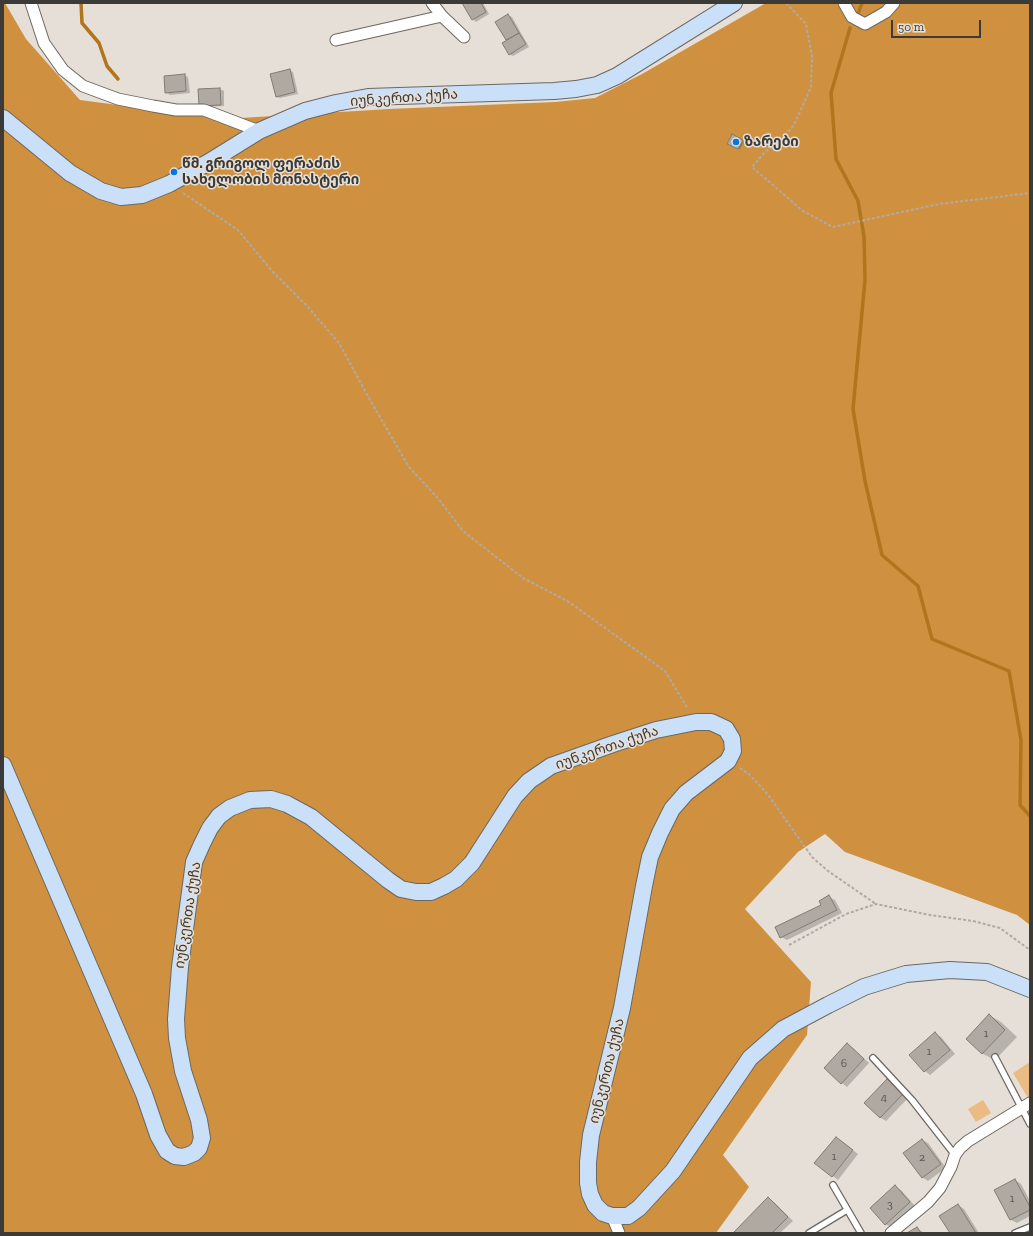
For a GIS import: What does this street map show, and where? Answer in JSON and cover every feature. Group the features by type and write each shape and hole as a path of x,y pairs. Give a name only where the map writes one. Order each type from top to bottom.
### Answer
{"main road":[{"name":"იუნკერთა ქუჩა","path":"3,118 70,173 101,191 121,197 142,195 169,184 209,162 259,131 305,111 336,103 368,97 554,91 597,85 617,76 734,3"},
{"name":"იუნკერთა ქუჩა","path":"3,765 144,1094 158,1135 167,1151 175,1156 184,1157 194,1153 199,1148 202,1138 199,1120 183,1070 177,1038 176,1019 180,967 194,862 207,833 219,816 230,808 250,800 271,799 287,804 311,816 388,880 401,888 416,892 431,892 456,879 472,863 515,796 529,781 551,766 656,730 696,722 711,722 726,730 732,739 733,750 728,761 686,793 672,809 660,832 650,857 622,1008 591,1135 588,1162 588,1183 590,1194 595,1205 603,1213 612,1216"},
{"path":"612,1216 628,1216 639,1208 673,1171 750,1058 783,1030 828,1005 864,987 906,974 950,970 987,972 1030,989"}],"street":[{"path":"31,3 44,43 63,70 83,86 118,99 153,106 176,110 204,110 259,131"},
{"path":"432,3 442,16 464,37"},
{"path":"844,3 852,17 865,24 886,12 894,3"},
{"path":"336,40 442,16"},
{"path":"891,1233 928,1202 940,1188 951,1167 955,1155 960,1148 968,1141 1026,1105"},
{"path":"612,1216 619,1233"}],"lane":[{"path":"995,1057 1026,1105 1030,1124"},
{"path":"873,1058 912,1100 955,1155"},
{"path":"833,1185 861,1233"},
{"path":"809,1233 847,1210"},
{"path":"1015,1233 1030,1227"}],"path":[{"path":"786,3 806,24 812,56 811,87 794,126 782,140 765,152 752,167 803,211 832,227 939,204 1030,193"},
{"path":"169,184 238,230 272,271 307,306 335,338 410,467 437,497 463,531 523,578 569,602 665,672 696,722"},
{"path":"728,761 750,775 764,791 812,857 828,871 876,904 930,915 973,921 1000,928 1030,950"},
{"path":"788,945 846,914 876,904"}],"shaded area":[{"path":"3,3 5,3 26,39 80,100 224,119 389,109 555,102 595,98 642,74 766,3 1030,3 1030,925 1017,915 845,852 825,834 798,852 745,909 811,982 807,1035 723,1155 749,1187 716,1233 3,1233"},
{"path":"1030,1062 1030,1097 1028,1098 1013,1073"},
{"path":"983,1100 991,1113 976,1122 968,1109"}],"building":[{"path":"462,3 481,3 486,12 472,20"},
{"path":"508,14 519,33 506,40 495,22"},
{"path":"519,33 526,44 509,55 502,43"},
{"path":"290,69 295,92 276,97 270,74"},
{"path":"185,74 186,91 165,93 164,76"},
{"path":"220,88 221,105 199,106 198,89"},
{"path":"732,134 743,140 738,149 727,144"},
{"path":"829,895 837,910 780,938 775,927 821,905 819,901"},
{"path":"989,1014 1005,1030 982,1054 966,1039"},
{"path":"935,1032 950,1050 924,1072 909,1055"},
{"path":"847,1043 864,1059 841,1084 824,1068"},
{"path":"887,1079 903,1094 880,1118 864,1103"},
{"path":"836,1137 853,1150 832,1177 814,1163"},
{"path":"922,1139 941,1164 922,1178 903,1153"},
{"path":"1015,1179 1030,1207 1030,1210 1010,1220 994,1190"},
{"path":"895,1185 910,1202 885,1225 870,1208"},
{"path":"768,1197 788,1217 772,1233 735,1233 734,1232"},
{"path":"958,1204 976,1233 950,1233 939,1216"},
{"path":"917,1227 921,1233 907,1233"}],"waterway":[{"path":"81,3 82,23 99,43 107,66 118,79"},
{"path":"858,14 862,3"},
{"path":"850,28 831,93 836,159 858,201 864,236 865,280 853,409 865,481 882,555 918,586 932,639 1009,671 1021,740 1020,805 1030,816"}],"place":[{"name":"ზარები","path":"736,142"},
{"name":"წმ. გრიგოლ ფერაძის სახელობის მონასტერი","path":"174,172"}]}
